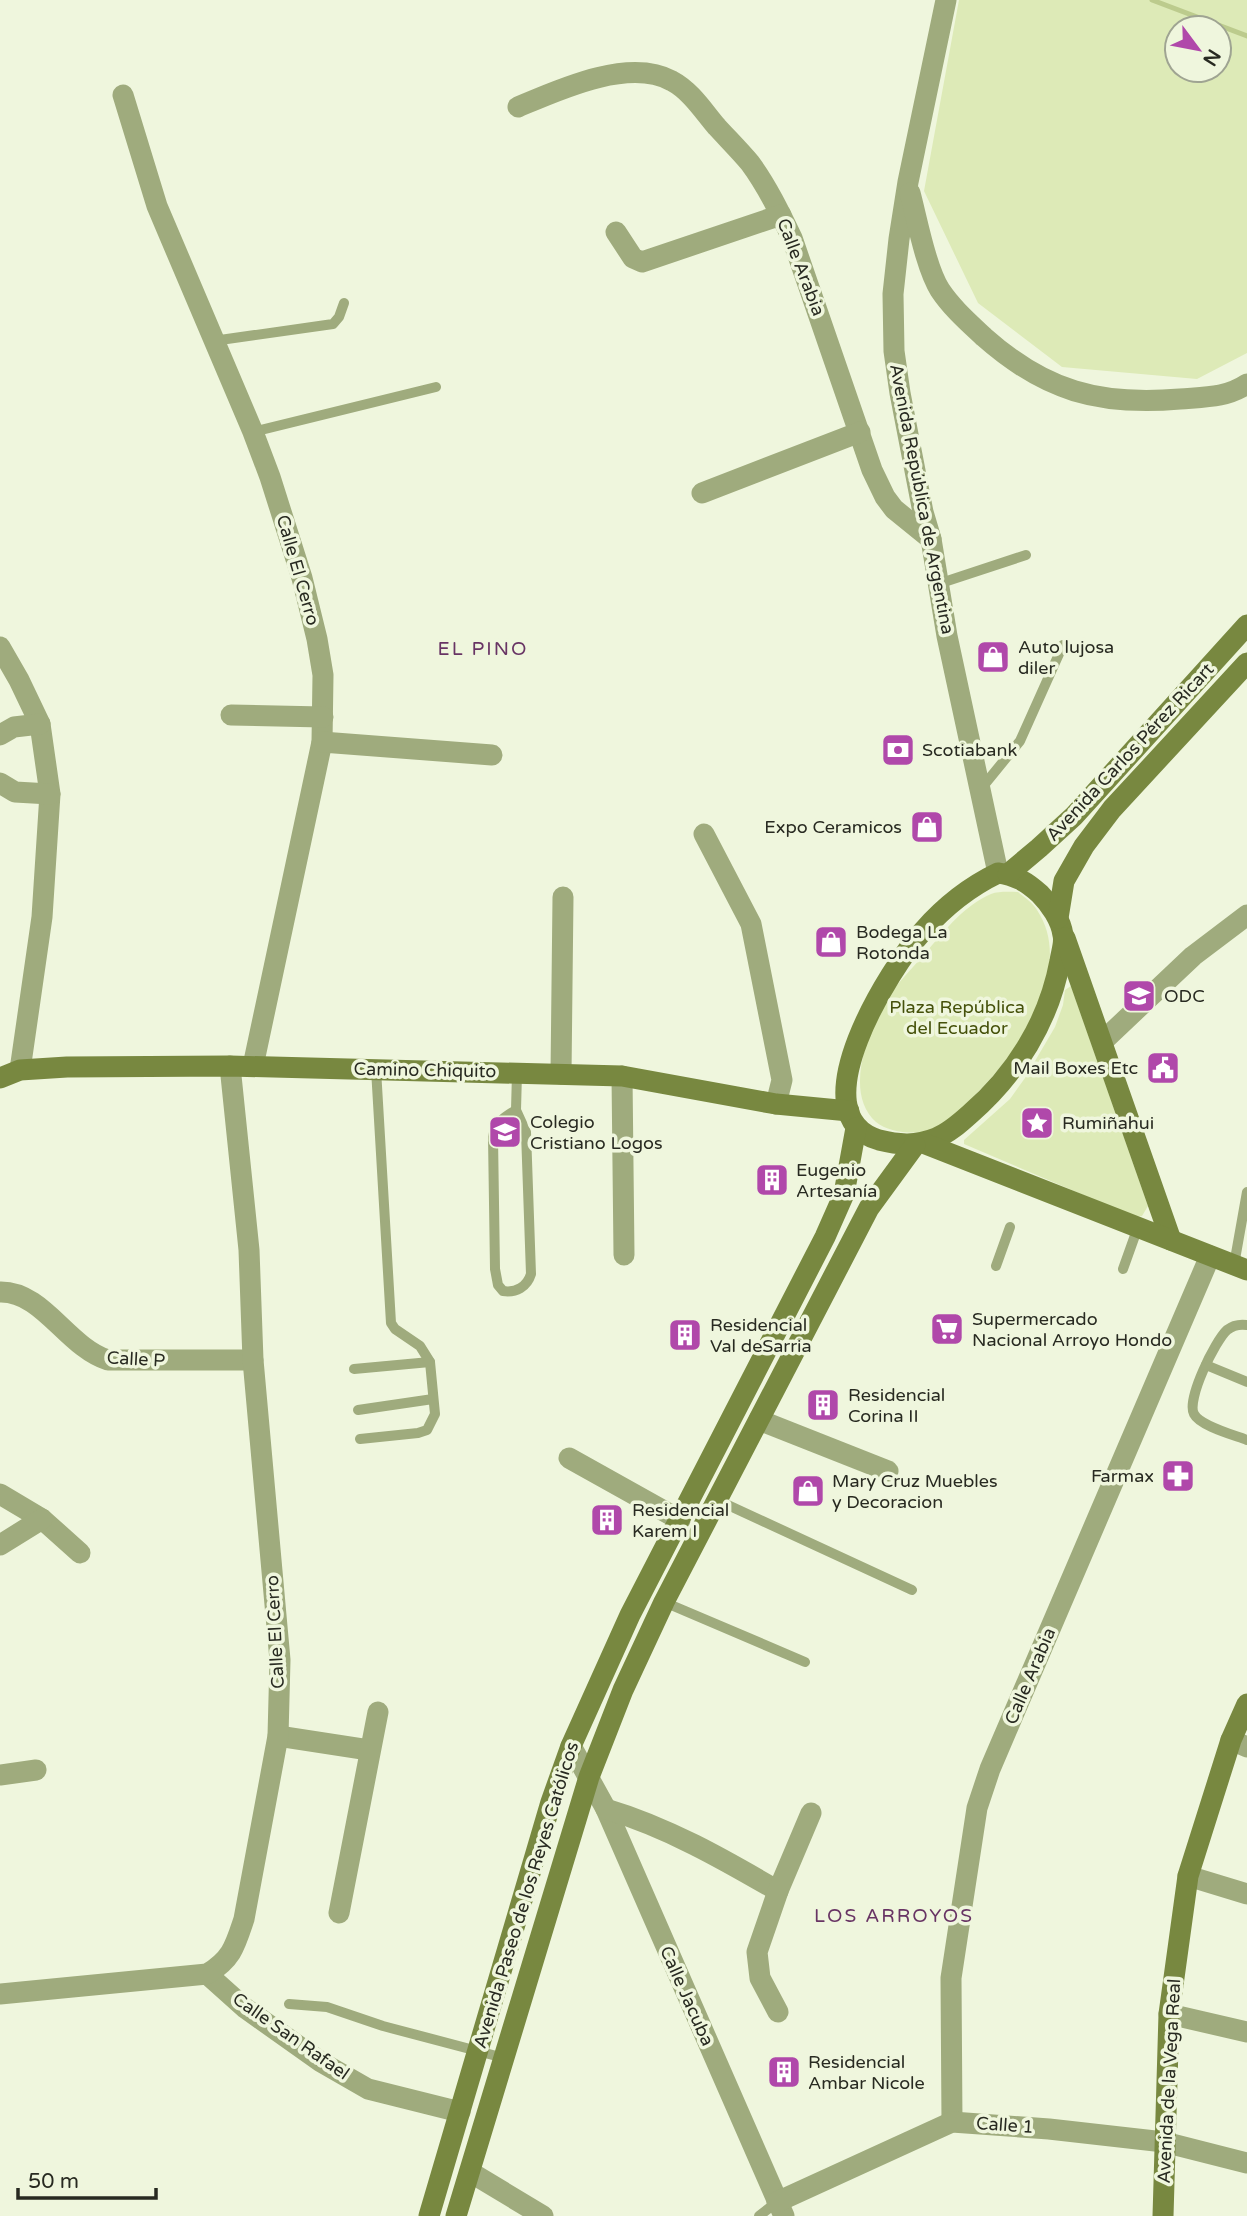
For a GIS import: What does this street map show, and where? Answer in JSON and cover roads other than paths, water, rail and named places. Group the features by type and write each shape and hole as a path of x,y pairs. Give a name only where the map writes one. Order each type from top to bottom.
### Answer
{"main road":[{"name":"Avenida Carlos Pérez Ricart","path":"1003,873 1056,834 1074,816 1247,625"},
{"name":"Avenida Carlos Pérez Ricart","path":"1061,927 1064,881 1084,846 1112,809 1245,669"},
{"path":"1171,1240 1061,927 1045,900 1032,887 1003,873 979,883 939,915 904,954 880,991 861,1030 850,1062 847,1093 852,1120 872,1138 892,1143 919,1144 1241,1268"},
{"path":"919,1144 939,1137 968,1116 985,1101 1023,1054 1045,1014 1058,970 1061,927"},
{"name":"Camino Chiquito","path":"10,1074 67,1066 253,1066 622,1076 852,1120"},
{"name":"Avenida Paseo de los Reyes Católicos","path":"430,2213 551,1802 571,1746 641,1592 825,1237 844,1194 852,1120"},
{"name":"Avenida Paseo de los Reyes Católicos","path":"456,2216 589,1777 622,1690 664,1602 869,1208 919,1144"},
{"name":"Avenida de la Vega Real","path":"1163,2216 1169,2014 1188,1876 1239,1744 1247,1704"},
{"path":"430,2213 456,2216"}],"street":[{"name":"Avenida República de Argentina","path":"946,0 908,182 893,294 894,351 947,636 980,790 1003,873"},
{"name":"Calle Arabia","path":"518,107 563,88 628,72 651,74 671,80 685,90 750,164 781,215 792,238 872,470 894,509 930,539"},
{"name":"Calle El Cerro","path":"123,95 157,206 253,432 302,578 323,675 322,742 253,1066"},
{"path":"908,182 920,235 939,288 963,318 1007,357 1036,375 1062,388 1092,395 1157,401 1221,397 1247,384"},
{"path":"616,232 634,258 642,262 781,215"},
{"path":"702,493 860,432"},
{"path":"0,648 40,724 50,794 42,917 10,1074"},
{"path":"231,715 323,717"},
{"path":"0,735 14,727 40,724"},
{"path":"322,742 492,755"},
{"path":"0,783 15,792 50,794"},
{"path":"704,834 751,924 782,1080 776,1104"},
{"path":"561,1074 563,897"},
{"path":"1102,1041 1193,956 1247,915"},
{"name":"Calle El Cerro","path":"207,1974 224,1964 235,1948 244,1919 278,1736 280,1660 253,1360 249,1250 230,1066"},
{"path":"622,1076 624,1255"},
{"name":"Calle Arabia","path":"952,2122 951,1978 977,1808 990,1769 1210,1256"},
{"name":"Calle P","path":"0,1292 17,1294 31,1301 87,1351 108,1360 253,1360"},
{"path":"759,1420 888,1471"},
{"path":"569,1458 680,1520"},
{"path":"0,1494 42,1519 80,1553"},
{"path":"0,1545 42,1519"},
{"path":"641,1592 664,1602"},
{"path":"340,1913 378,1712"},
{"path":"278,1736 369,1750"},
{"name":"Calle Jacuba","path":"571,1746 606,1810 781,2209"},
{"path":"0,1775 36,1770"},
{"path":"606,1810 635,1818 673,1835 778,1891"},
{"path":"778,2012 760,1978 757,1952 778,1891 811,1813"},
{"path":"1188,1876 1247,1894"},
{"path":"0,1994 207,1974"},
{"name":"Calle San Rafael","path":"207,1974 245,2008 321,2062 368,2089 460,2112"},
{"path":"1169,2014 1247,2032"},
{"name":"Calle 1","path":"781,2209 952,2122 1049,2129 1164,2142 1247,2163"},
{"path":"470,2172 543,2216"}],"lane":[{"path":"213,341 332,324 339,317 344,303"},
{"path":"253,432 436,387"},
{"path":"938,584 1026,555"},
{"path":"980,790 1020,741 1063,645"},
{"path":"360,1438 418,1433 427,1430 435,1414 430,1362 420,1346 395,1329 391,1323 376,1069"},
{"path":"516,1110 504,1117 494,1128 493,1138 495,1269 498,1285 503,1291 512,1292 524,1286 531,1274 526,1132 516,1110 517,1073"},
{"path":"1241,1268 1247,1192"},
{"path":"996,1266 1010,1227"},
{"path":"1123,1269 1138,1227"},
{"path":"1247,1325 1229,1328 1220,1338 1191,1403 1194,1415 1202,1422 1247,1440"},
{"path":"354,1369 430,1362"},
{"path":"1206,1365 1247,1382"},
{"path":"358,1410 433,1399"},
{"path":"717,1500 912,1590"},
{"path":"664,1602 805,1662"},
{"path":"289,2004 327,2007 383,2026 504,2058"},
{"path":"759,2216 781,2209"}],"waterway":[{"path":"1152,0 1247,36"}],"place":[{"name":"Auto lujosa diler","path":"993,657"},
{"name":"Scotiabank","path":"898,750"},
{"name":"Expo Ceramicos","path":"927,827"},
{"name":"Bodega La Rotonda","path":"831,942"},
{"name":"ODC","path":"1139,996"},
{"name":"Mail Boxes Etc","path":"1163,1068"},
{"name":"Rumiñahui","path":"1037,1123"},
{"name":"Colegio Cristiano Logos","path":"505,1132"},
{"name":"Eugenio Artesanía","path":"772,1180"},
{"name":"Supermercado Nacional Arroyo Hondo","path":"947,1329"},
{"name":"Residencial Val deSarria","path":"685,1335"},
{"name":"Residencial Corina II","path":"823,1405"},
{"name":"Farmax","path":"1178,1476"},
{"name":"Mary Cruz Muebles y Decoracion","path":"808,1491"},
{"name":"Residencial Karem I","path":"607,1520"},
{"name":"Residencial Ambar Nicole","path":"784,2072"}],"district":[{"name":"EL PINO","path":"483,649"},
{"name":"LOS ARROYOS","path":"894,1916"}],"park label":[{"name":"Plaza República del Ecuador","path":"957,1017"}]}
